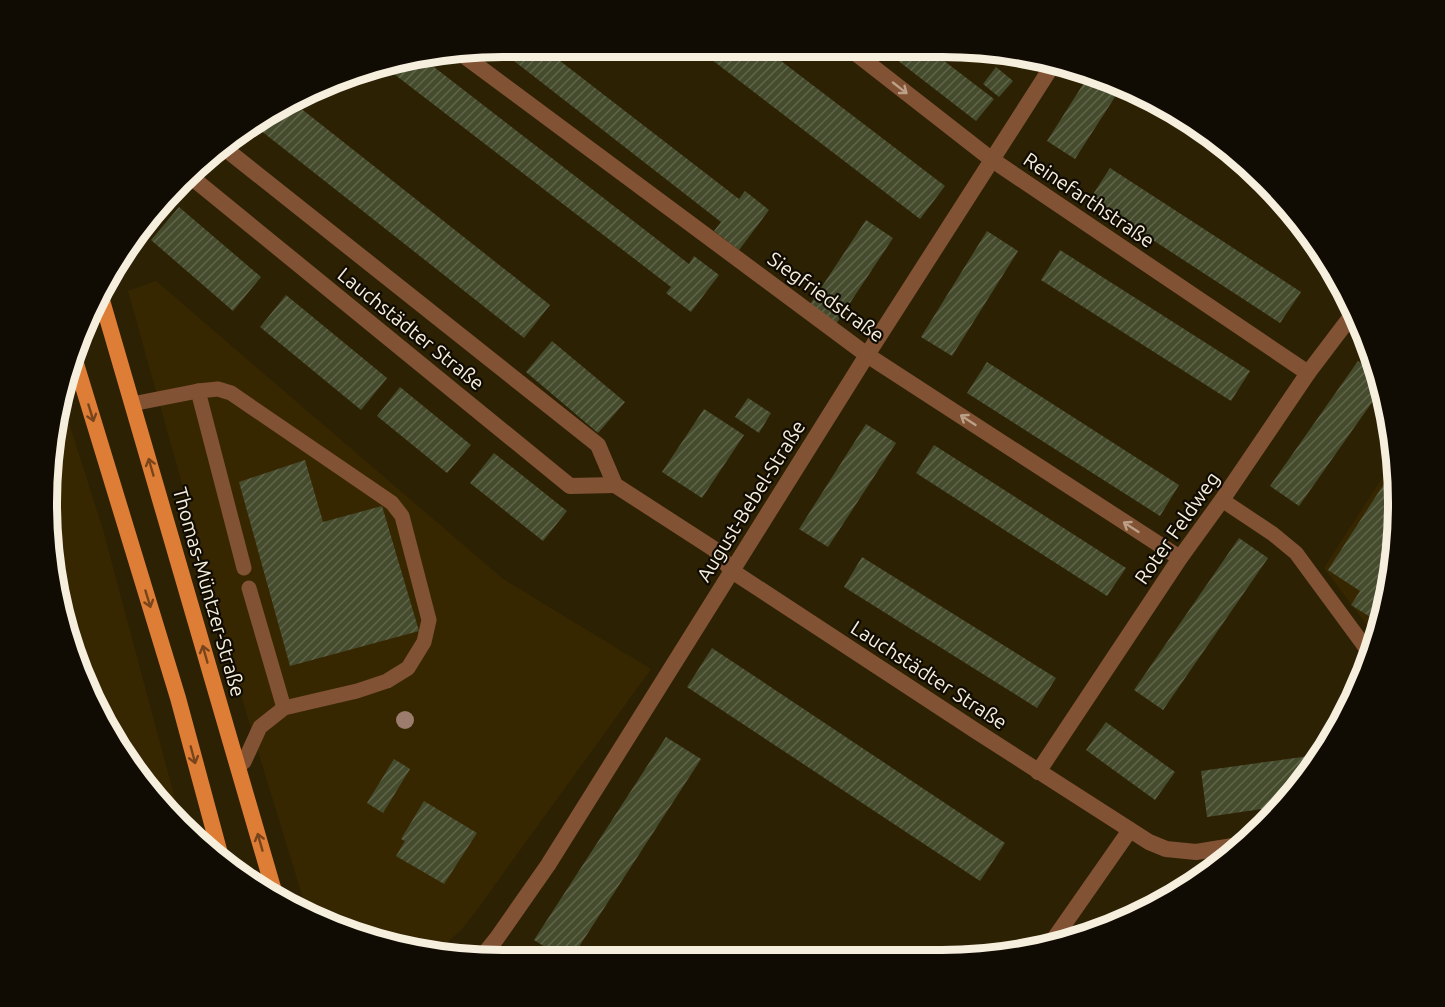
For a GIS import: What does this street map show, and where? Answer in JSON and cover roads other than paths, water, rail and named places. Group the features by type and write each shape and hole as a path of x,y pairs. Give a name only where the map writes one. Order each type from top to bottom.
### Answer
{"main road":[{"name":"Thomas-Müntzer-Straße","path":"103,305 272,885"},
{"path":"78,370 174,687 218,846"}],"street":[{"name":"Reinefarthstraße","path":"860,57 991,159 1308,373"},
{"name":"Siegfriedstraße","path":"468,59 867,355 1180,558"},
{"name":"August-Bebel-Straße","path":"488,949 548,865 867,355 1049,70"},
{"name":"Lauchstädter Straße","path":"229,152 598,445 615,485 714,549 732,571 1149,843 1166,849 1196,852 1226,847"},
{"name":"Lauchstädter Straße","path":"196,181 570,486 615,485"},
{"name":"Roter Feldweg","path":"1038,772 1180,558 1348,319"},
{"path":"1056,935 1130,830"}],"lane":[{"path":"132,404 198,391 218,389 231,393 392,502 402,516 429,620 424,642 408,668 387,681 357,691 284,708 260,727 244,762 238,765"},
{"path":"198,391 244,568"},
{"path":"1222,500 1273,534 1296,553 1364,646"},
{"path":"249,588 284,708"}]}
